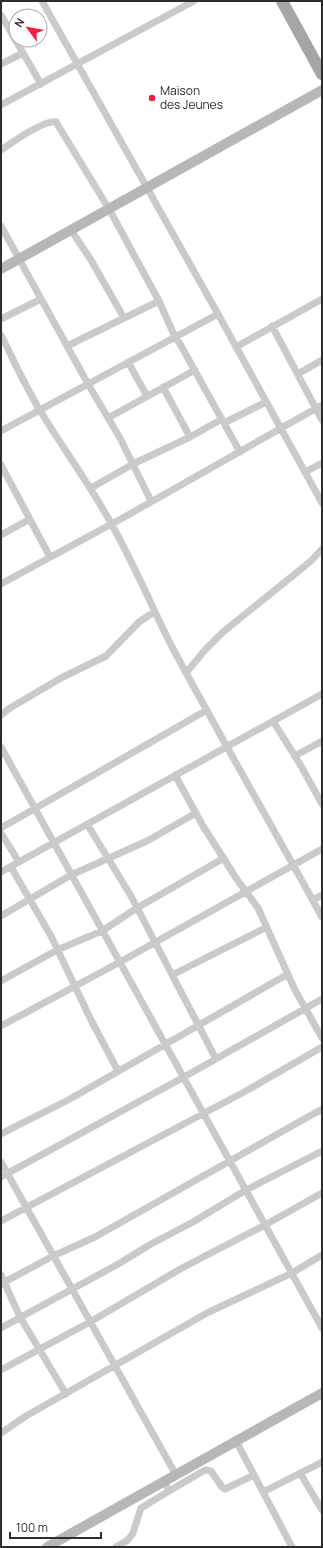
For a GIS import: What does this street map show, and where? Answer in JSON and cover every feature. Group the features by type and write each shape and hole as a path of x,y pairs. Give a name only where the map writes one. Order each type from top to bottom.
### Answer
{"main road":[{"path":"282,1 322,74"}],"street":[{"path":"42,1 148,188 322,504"},
{"path":"1,106 194,1"},
{"path":"1,15 41,84"},
{"path":"1,64 23,53"},
{"path":"1,269 322,90"},
{"path":"1,150 42,125 54,122 76,154 109,209 159,301 174,337 180,344 195,370 240,452"},
{"path":"1,226 88,384 120,438 151,501"},
{"path":"71,230 91,260 124,318"},
{"path":"1,320 41,299"},
{"path":"236,347 322,299"},
{"path":"67,346 159,301"},
{"path":"1,431 218,314"},
{"path":"272,326 322,420"},
{"path":"1,335 40,410 73,464 91,488 111,523 132,562 154,612 186,673 322,917"},
{"path":"298,374 322,360"},
{"path":"128,362 147,396"},
{"path":"108,418 195,370"},
{"path":"163,387 190,437"},
{"path":"91,488 133,464 266,402"},
{"path":"1,584 322,405"},
{"path":"305,472 322,463"},
{"path":"1,465 3,474 30,519 50,557"},
{"path":"1,535 30,519"},
{"path":"186,673 205,650 223,632 311,561 322,549"},
{"path":"1,715 10,708 61,678 106,656 138,622 154,612"},
{"path":"1,872 322,694"},
{"path":"1,828 207,710"},
{"path":"273,721 322,804"},
{"path":"295,756 322,741"},
{"path":"1,747 322,1328"},
{"path":"175,775 196,813 224,858 258,908 288,974 322,1038"},
{"path":"1,916 71,875 148,841 196,813"},
{"path":"87,824 137,908 216,1059"},
{"path":"1,833 19,862"},
{"path":"1,1026 120,962 322,849"},
{"path":"1,981 57,950 102,930 224,858"},
{"path":"11,867 51,936 74,986 118,1071"},
{"path":"313,900 322,895"},
{"path":"172,975 267,927"},
{"path":"1,1134 70,1098 288,974"},
{"path":"4,1175 184,1078 322,999"},
{"path":"1,1221 246,1090 322,1047"},
{"path":"3,1283 53,1256 95,1236 322,1109"},
{"path":"1,1328 193,1222 246,1190 322,1151"},
{"path":"1,1162 4,1175 26,1208 176,1475"},
{"path":"1,1370 90,1322 182,1268 265,1225 322,1193"},
{"path":"1,1433 26,1416 207,1313 292,1273 322,1255"},
{"path":"1,1275 3,1283 20,1317 66,1394"},
{"path":"47,1547 322,1393"},
{"path":"236,1441 292,1547"},
{"path":"263,1492 322,1462"},
{"path":"116,1547 128,1540 133,1533 141,1508 205,1470 211,1471 225,1489 254,1475"},
{"path":"300,1473 322,1510"},
{"path":"164,1481 169,1491"}],"place":[{"name":"Maison des Jeunes","path":"152,98"}]}
